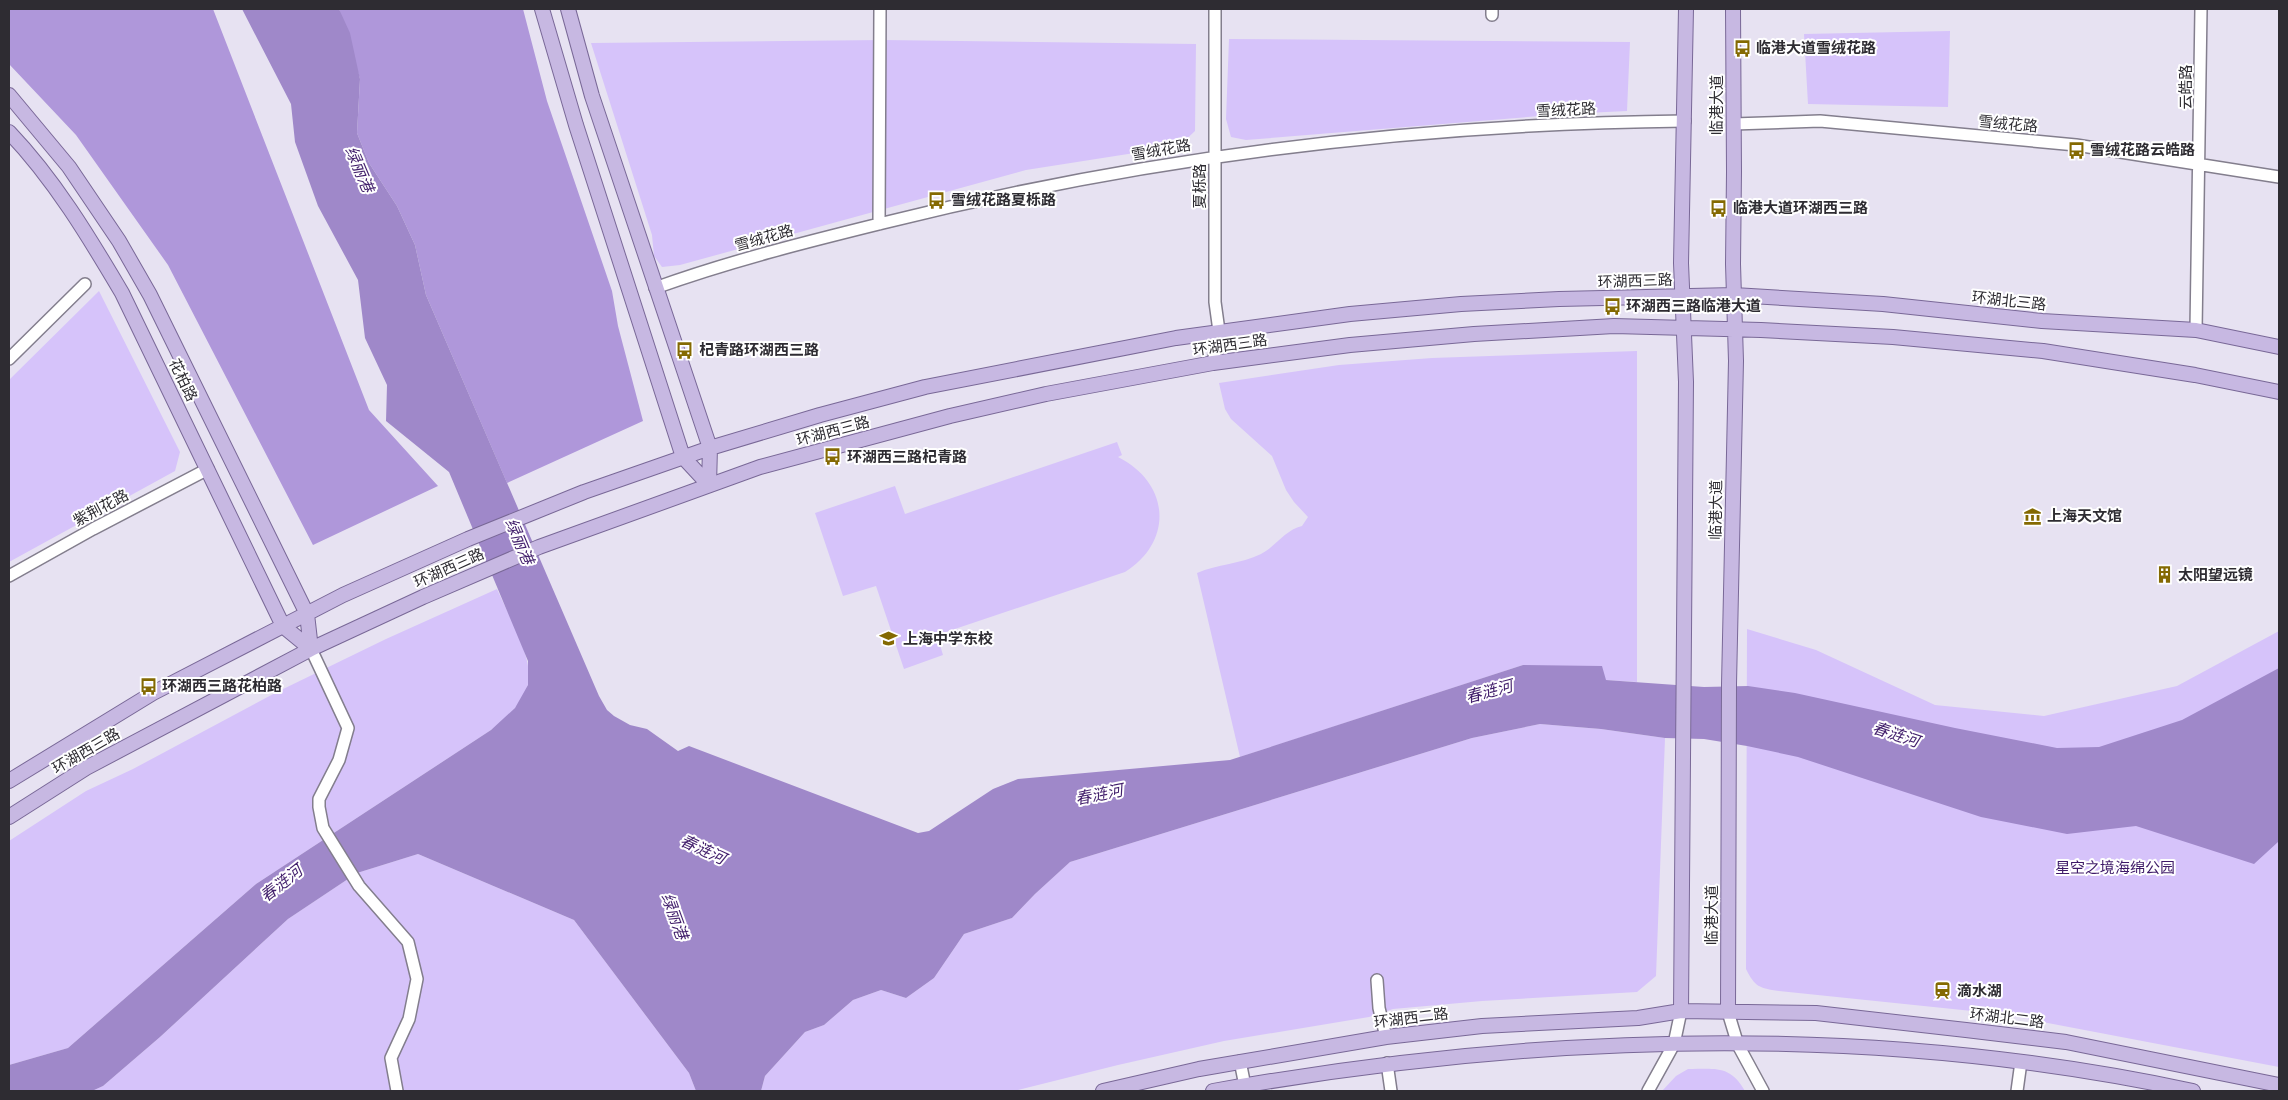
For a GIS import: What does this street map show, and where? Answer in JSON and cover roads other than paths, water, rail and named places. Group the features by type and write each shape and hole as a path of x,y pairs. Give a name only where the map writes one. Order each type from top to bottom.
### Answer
{"main road":[{"path":"542,9 576,125 683,458 709,485"},
{"path":"568,9 592,96 710,448 709,485"},
{"name":"临港大道","path":"1681,1011 1686,382 1682,295 1682,153 1685,121 1686,9"},
{"name":"临港大道","path":"1728,1012 1729,684 1736,329 1734,295 1733,9"},
{"name":"花柏路","path":"9,95 69,167 119,241 150,295 307,614 311,649"},
{"name":"花柏路","path":"9,132 59,195 102,259 152,353 283,626 311,649"},
{"name":"环湖西三路","path":"9,781 153,694 343,595 468,539 526,515 710,448 925,387 1219,331 1350,314 1461,304 1559,299 1734,295"},
{"name":"环湖北三路","path":"1734,295 1883,304 2042,321 2196,330 2279,347"},
{"name":"环湖西三路","path":"9,817 86,768 311,649 482,570 539,547 760,468 950,416 1046,394 1213,363 1350,345 1474,334 1614,326 1736,329"},
{"path":"1736,329 1894,338 2043,351 2195,375 2279,392"},
{"name":"环湖西二路","path":"1103,1091 1200,1068 1386,1037 1482,1026 1638,1018 1681,1011 1728,1012"},
{"name":"环湖北二路","path":"1728,1012 1816,1013 2066,1042 2279,1085"},
{"path":"1213,1091 1246,1088 1387,1063 1603,1046 1738,1045 1779,1042 1963,1054 2099,1074 2193,1091"}],"street":[{"path":"879,224 880,9"},
{"name":"夏栎路","path":"1213,363 1219,331 1215,302 1215,9"},
{"name":"云皓路","path":"2196,330 2201,9"},
{"name":"雪绒花路","path":"655,288 794,244 1028,189 1216,156 1364,138 1581,124 1685,121"},
{"name":"雪绒花路","path":"1733,124 1820,121 2076,145 2279,177"},
{"path":"9,359 85,284"},
{"name":"紫荆花路","path":"9,576 93,529 208,469"},
{"path":"311,649 348,728 339,760 319,799 318,807 323,828 359,886 408,942 417,979 409,1019 391,1058 397,1091"},
{"path":"1377,980 1379,1008 1386,1037"},
{"path":"1648,1091 1674,1044 1681,1011"},
{"path":"1728,1012 1738,1045 1763,1091"},
{"path":"1240,1062 1246,1088"},
{"path":"2017,1091 2021,1062"},
{"path":"1387,1063 1391,1091"}],"water":[{"path":"242,9 339,9 350,33 360,79 357,133 369,163 397,206 415,245 426,295 599,696 607,710 614,716 630,725 647,729 678,751 689,746 918,833 929,831 993,789 1018,779 1230,760 1523,665 1602,666 1606,680 1704,687 1748,686 1795,693 2057,748 2099,747 2182,720 2279,668 2278,842 2254,864 2136,826 2067,834 1981,817 1798,757 1747,746 1704,739 1665,738 1601,729 1540,724 1472,738 1070,862 1012,918 964,934 934,978 906,998 881,990 853,1000 824,1025 805,1032 765,1076 761,1091 696,1091 689,1073 574,920 418,854 357,873 288,919 160,1037 103,1086 92,1091 9,1091 9,1065 68,1048 256,884 491,730 515,708 528,685 528,661 449,472 386,421 387,385 365,338 358,280 318,206 295,142 291,104"}],"place":[{"name":"临港大道雪绒花路","path":"1742,48"},
{"name":"雪绒花路云皓路","path":"2076,150"},
{"name":"雪绒花路夏栎路","path":"937,200"},
{"name":"临港大道环湖西三路","path":"1719,208"},
{"name":"环湖西三路临港大道","path":"1612,306"},
{"name":"杞青路环湖西三路","path":"685,350"},
{"name":"环湖西三路杞青路","path":"833,457"},
{"name":"上海天文馆","path":"2033,516"},
{"name":"太阳望远镜","path":"2164,575"},
{"name":"上海中学东校","path":"889,639"},
{"name":"环湖西三路花柏路","path":"148,686"},
{"name":"滴水湖","path":"1943,991"}],"water label":[{"name":"绿丽港","path":"360,169"},
{"name":"绿丽港","path":"520,541"},
{"name":"春涟河","path":"1489,691"},
{"name":"春涟河","path":"1896,734"},
{"name":"春涟河","path":"1099,794"},
{"name":"春涟河","path":"703,849"},
{"name":"春涟河","path":"281,883"},
{"name":"绿丽港","path":"675,916"}],"park label":[{"name":"星空之境海绵公园","path":"2115,868"}]}
